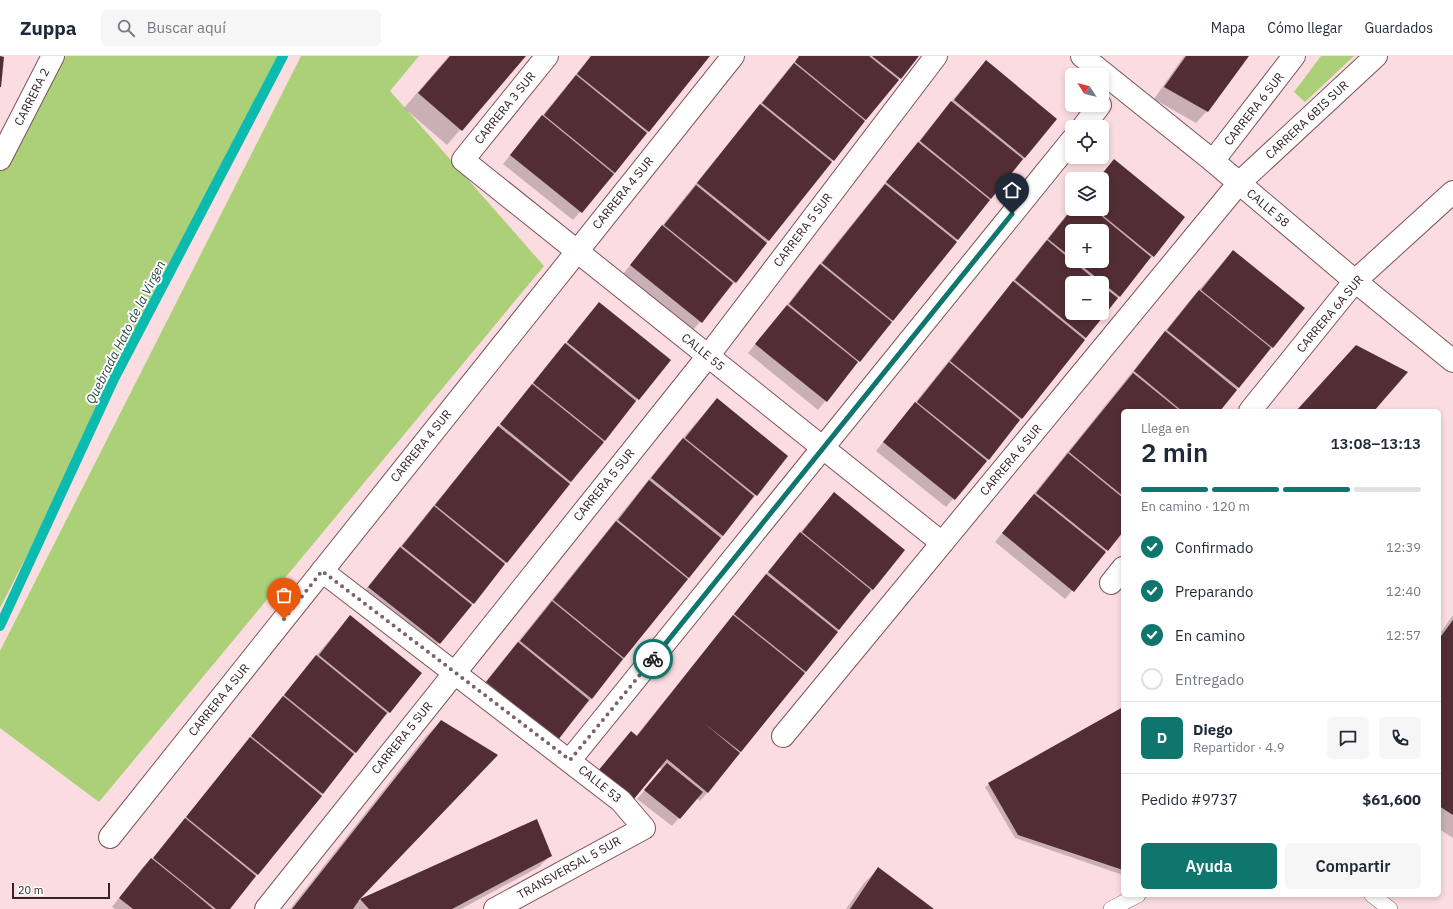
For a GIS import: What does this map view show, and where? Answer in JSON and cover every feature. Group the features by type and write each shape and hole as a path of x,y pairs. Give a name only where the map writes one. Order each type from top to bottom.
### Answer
{"street":[{"name":"CARRERA 2","path":"0,159 53,56"},
{"name":"CARRERA 3 SUR","path":"463,160 547,56"},
{"name":"CARRERA 4 SUR","path":"110,837 733,56"},
{"name":"CARRERA 5 SUR","path":"266,909 708,356 936,56"},
{"name":"CARRERA 6 SUR","path":"1213,161 1294,56"},
{"name":"CARRERA 6BIS SUR","path":"1239,183 1376,56"},
{"name":"CALLE 58","path":"1085,57 1213,161 1355,281 1452,360"},
{"path":"1109,94 1117,84"},
{"path":"1088,120 1095,112"},
{"path":"570,760 1065,149"},
{"name":"CALLE 55","path":"463,160 942,543"},
{"name":"CARRERA 6 SUR","path":"783,736 1239,183"},
{"name":"CARRERA 6A SUR","path":"1252,409 1355,281 1453,192"},
{"name":"CALLE 53","path":"322,571 570,760 621,801 644,828"},
{"name":"TRANSVERSAL 5 SUR","path":"495,909 644,828"}],"lane":[{"path":"1110,909 1134,897"},
{"path":"1375,897 1390,909"}],"green space":[{"path":"66,56 283,56 0,608 0,171"},
{"path":"301,56 419,56 390,91 544,266 99,802 0,728 0,651"},
{"path":"1321,56 1354,56 1305,102 1294,92"}],"building":[{"path":"0,56 4,57 1,87 0,87"},
{"path":"450,56 526,56 462,131 418,93"},
{"path":"591,56 710,56 649,132 577,74"},
{"path":"799,56 869,56 899,80 866,120 795,62"},
{"path":"872,56 919,56 901,79"},
{"path":"1186,56 1249,56 1208,112 1164,87"},
{"path":"986,60 1057,119 1025,158 954,100"},
{"path":"794,63 865,121 834,161 762,103"},
{"path":"576,75 647,133 615,173 544,115"},
{"path":"951,101 1023,159 991,199 920,141"},
{"path":"760,104 832,162 769,241 697,183"},
{"path":"542,115 614,174 582,213 510,155"},
{"path":"918,142 990,200 958,240 886,182"},
{"path":"1114,159 1185,217 1154,257 1104,216 1109,216 1109,172 1104,172"},
{"path":"885,184 957,242 893,321 822,263"},
{"path":"696,185 767,243 736,283 664,225"},
{"path":"1066,216 1101,216 1151,257 1120,297 1109,288 1109,276 1094,276 1085,268 1109,268 1109,224 1065,224 1065,252 1048,239"},
{"path":"662,225 733,283 702,323 630,265"},
{"path":"1047,240 1065,255 1065,268 1081,268 1091,276 1065,276 1065,320 1100,320 1086,338 1015,280"},
{"path":"1233,250 1305,308 1273,348 1201,290"},
{"path":"820,264 892,322 860,362 789,304"},
{"path":"1013,281 1085,340 1022,419 950,361"},
{"path":"1199,290 1271,348 1239,388 1167,330"},
{"path":"1109,291 1118,298 1109,309"},
{"path":"599,302 671,360 639,400 567,342"},
{"path":"787,305 858,362 827,402 755,344"},
{"path":"1165,331 1237,390 1222,409 1180,409 1134,371"},
{"path":"565,343 636,401 605,441 533,383"},
{"path":"1356,345 1408,372 1376,409 1298,409"},
{"path":"949,362 1020,420 989,460 917,402"},
{"path":"1133,373 1178,409 1121,409 1121,494 1069,452"},
{"path":"532,384 604,442 571,482 500,424"},
{"path":"717,398 788,456 757,496 685,438"},
{"path":"915,402 987,461 955,500 883,442"},
{"path":"498,426 570,484 507,563 435,505"},
{"path":"683,438 754,496 723,536 651,478"},
{"path":"1068,453 1121,496 1121,535 1108,551 1036,493"},
{"path":"649,480 721,538 689,578 618,520"},
{"path":"834,492 905,550 873,590 802,532"},
{"path":"1034,494 1106,552 1074,592 1002,533"},
{"path":"434,506 505,564 474,604 402,546"},
{"path":"616,521 688,579 624,658 553,600"},
{"path":"800,532 871,590 839,630 768,572"},
{"path":"400,547 472,605 440,644 368,587"},
{"path":"766,574 838,632 806,672 734,614"},
{"path":"552,601 623,659 592,699 520,641"},
{"path":"350,615 422,673 390,713 319,655"},
{"path":"733,615 805,673 741,752 705,724 740,753 708,793 667,759 634,799 598,771 631,731 637,736"},
{"path":"1453,620 1453,815 1441,807 1441,636"},
{"path":"518,642 589,700 558,740 486,682"},
{"path":"316,655 387,713 356,753 284,695"},
{"path":"283,696 354,754 323,794 251,736"},
{"path":"1121,708 1121,869 1018,835 988,783"},
{"path":"441,720 498,755 360,899 353,909 292,909"},
{"path":"250,737 322,796 258,875 186,817"},
{"path":"667,763 703,792 680,819 644,790"},
{"path":"185,818 256,876 230,909 216,909 153,858"},
{"path":"537,819 552,856 452,909 369,909 360,899"},
{"path":"151,858 213,909 133,909 119,898"},
{"path":"878,867 934,909 850,909"}],"waterway":[{"name":"Quebrada Hato de la Virgen","path":"0,626 114,379 283,56"}],"way so far":[{"path":"284,619 322,571 570,760 653,659"}],"route":[{"path":"653,659 1012,214"}]}
